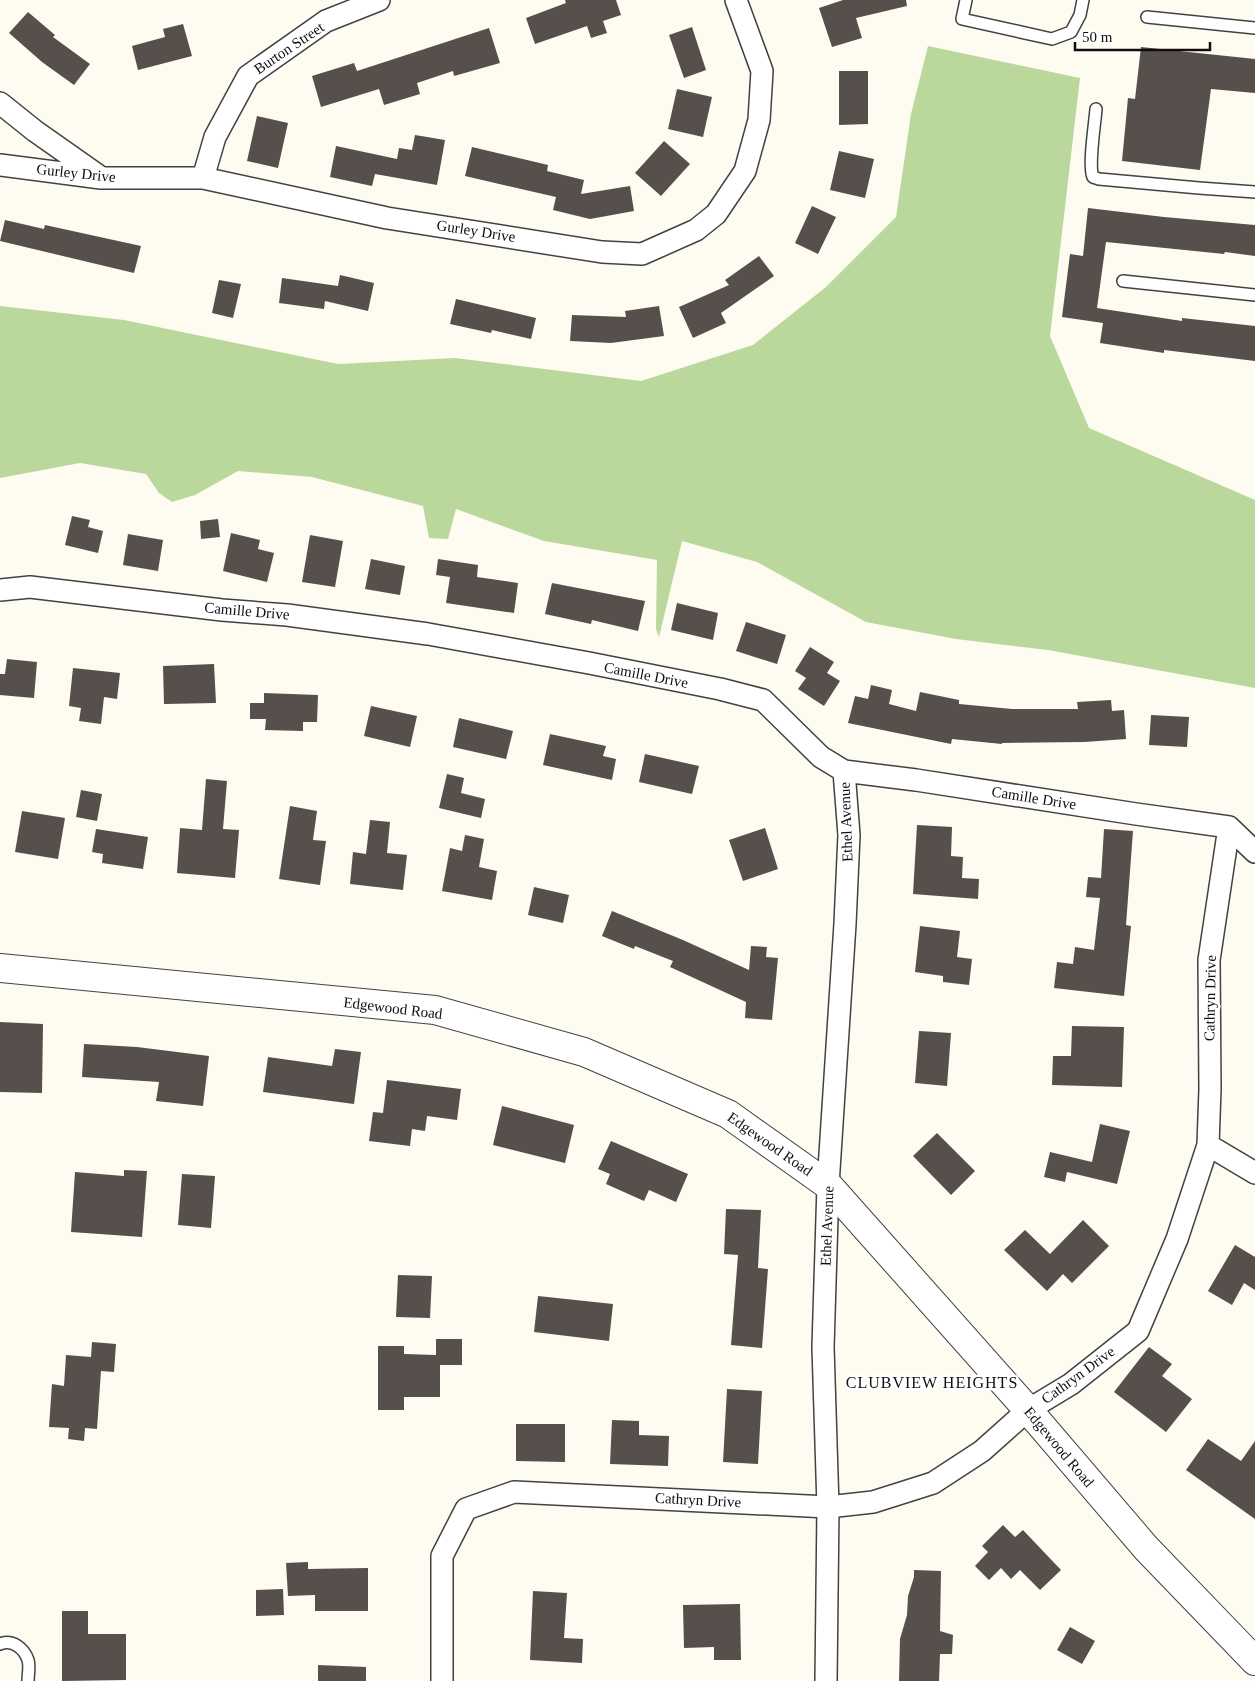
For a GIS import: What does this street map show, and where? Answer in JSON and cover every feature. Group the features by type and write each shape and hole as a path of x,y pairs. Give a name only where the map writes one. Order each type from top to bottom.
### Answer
{"street":[{"name":"Burton Street","path":"203,178 215,137 248,76 326,22 379,0"},
{"name":"Gurley Drive","path":"0,165 101,178 203,178 387,218 602,252 642,254 696,230 710,220 745,172 759,120 762,71 736,0"},
{"path":"0,103 35,131 101,178"},
{"name":"Camille Drive","path":"0,590 30,587 222,610 287,615 428,634 589,663 720,689 762,700 821,757 844,772 916,780 1229,827"},
{"name":"Ethel Avenue","path":"826,1681 828,1507 823,1346 828,1185 849,835 844,772"},
{"path":"1229,827 1255,852"},
{"name":"Cathryn Drive","path":"442,1681 442,1556 466,1509 514,1492 828,1507 873,1502 933,1482 982,1452 1028,1410 1071,1384 1138,1330 1177,1239 1208,1145 1210,1088 1209,960 1229,827"},
{"name":"Edgewood Road","path":"0,968 434,1010 584,1052 728,1114 828,1185 1028,1410 1146,1548 1255,1661"},
{"path":"1208,1145 1255,1173"}],"lane":[{"path":"966,0 962,19 1052,39 1071,32 1080,15 1083,0"},
{"path":"1147,17 1255,28"},
{"path":"1096,109 1091,173 1093,177 1255,192"},
{"path":"1123,281 1255,295"},
{"path":"0,1644 6,1641 18,1645 28,1660 28,1681"}],"green space":[{"path":"928,46 1080,78 1050,336 1089,428 1255,500 1255,688 1048,650 956,639 866,622 757,562 682,541 659,637 656,629 657,560 544,541 456,509 448,539 429,538 423,506 312,477 238,471 195,495 172,502 159,493 146,474 80,463 0,478 0,306 124,320 338,364 455,358 641,381 753,345 826,287 896,217 911,114"}],"building":[{"path":"565,0 616,0 621,15 603,21 607,33 591,38 587,26 535,44 526,18 566,3"},
{"path":"843,0 906,0 907,6 856,18 862,38 832,47 819,8"},
{"path":"28,12 55,35 53,37 90,64 74,85 42,62 9,33"},
{"path":"183,24 192,56 138,70 132,46 165,37 163,29"},
{"path":"692,27 706,70 684,78 669,35"},
{"path":"489,28 500,63 454,76 453,71 417,83 420,94 384,105 379,89 321,107 312,76 354,63 357,71"},
{"path":"1141,47 1255,59 1255,93 1211,89 1200,170 1122,161 1128,98 1135,99"},
{"path":"839,71 868,71 868,124 839,125"},
{"path":"677,89 712,97 703,137 668,129"},
{"path":"257,116 288,123 278,168 247,161"},
{"path":"415,135 445,140 437,185 375,174 372,186 330,177 336,146 397,159 399,148 412,150"},
{"path":"664,141 690,164 661,196 635,173"},
{"path":"472,147 548,165 547,171 584,180 581,194 630,186 634,211 590,219 553,210 556,197 465,176"},
{"path":"839,151 874,159 865,198 830,190"},
{"path":"812,206 836,217 818,254 795,243"},
{"path":"1088,208 1255,225 1255,256 1106,242 1097,308 1182,321 1182,318 1255,326 1255,361 1164,350 1164,353 1100,343 1103,323 1062,317 1070,254 1083,256"},
{"path":"5,220 44,229 45,225 141,246 134,273 0,241"},
{"path":"759,256 774,276 721,313 726,323 693,338 679,307 729,285 725,280"},
{"path":"340,275 374,283 368,311 325,301 324,309 279,303 282,278 338,286"},
{"path":"219,280 241,284 233,318 212,313"},
{"path":"456,299 536,318 531,339 492,330 491,333 450,324"},
{"path":"659,306 664,336 611,343 570,341 572,315 626,317 625,311"},
{"path":"72,516 90,520 88,527 103,531 98,553 65,545"},
{"path":"218,519 220,537 201,539 200,521"},
{"path":"231,533 260,540 258,549 274,553 267,582 223,571"},
{"path":"128,534 163,540 158,571 123,565"},
{"path":"310,535 343,541 335,587 302,582"},
{"path":"371,559 405,566 400,595 365,589"},
{"path":"438,559 478,565 477,577 518,583 514,613 446,603 450,577 436,575"},
{"path":"552,583 645,601 638,631 592,620 591,624 545,614"},
{"path":"677,603 718,613 713,640 671,630"},
{"path":"746,622 786,635 777,664 736,651"},
{"path":"810,647 834,662 827,673 840,681 824,706 798,689 806,678 795,671"},
{"path":"7,659 37,662 34,698 0,695 0,674 5,674"},
{"path":"214,664 216,703 164,704 163,666"},
{"path":"73,668 120,673 117,699 104,697 101,724 79,721 81,708 69,706"},
{"path":"871,685 892,690 889,704 916,711 920,692 959,700 959,704 1012,709 1078,709 1077,702 1111,700 1112,711 1124,710 1126,739 1002,744 952,739 951,744 848,723 855,696 868,699"},
{"path":"264,693 318,695 317,722 303,722 303,731 265,730 266,719 250,719 250,703 264,703"},
{"path":"371,706 417,716 410,747 364,736"},
{"path":"1151,715 1189,717 1187,747 1149,745"},
{"path":"459,718 513,731 506,759 453,747"},
{"path":"550,734 606,746 603,756 616,759 612,780 543,765"},
{"path":"645,754 699,766 692,794 639,782"},
{"path":"447,774 464,778 461,793 485,799 481,818 439,808"},
{"path":"206,779 227,781 223,829 239,830 235,878 177,873 180,828 202,830"},
{"path":"81,790 102,794 97,821 76,817"},
{"path":"290,806 317,811 313,840 326,841 320,885 279,879"},
{"path":"22,811 65,818 58,859 15,852"},
{"path":"370,820 390,822 387,853 407,855 403,890 350,884 353,852 366,854"},
{"path":"917,825 952,827 951,856 963,857 962,878 979,879 978,899 913,894"},
{"path":"765,828 778,869 743,881 729,840"},
{"path":"96,829 148,837 143,869 102,863 103,854 92,852"},
{"path":"1104,829 1133,831 1126,925 1131,926 1124,996 1054,988 1057,962 1073,964 1075,947 1094,950 1100,898 1086,897 1088,877 1101,878"},
{"path":"465,835 484,839 479,867 497,871 492,900 442,891 450,848 462,851"},
{"path":"534,887 569,895 563,923 528,915"},
{"path":"612,911 749,970 751,946 767,947 766,957 778,958 772,1020 745,1018 746,1002 670,967 673,961 635,946 634,949 602,936"},
{"path":"920,926 960,931 957,957 972,959 969,985 943,982 943,976 915,972"},
{"path":"0,1022 43,1024 42,1093 0,1092"},
{"path":"1072,1026 1124,1027 1122,1087 1052,1085 1053,1056 1071,1056"},
{"path":"919,1031 951,1033 947,1086 915,1083"},
{"path":"84,1044 137,1047 209,1056 203,1106 156,1101 159,1082 82,1077"},
{"path":"335,1049 361,1052 354,1104 263,1092 268,1057 332,1066"},
{"path":"387,1080 461,1089 457,1120 427,1116 425,1131 412,1129 410,1146 369,1141 373,1112 383,1113"},
{"path":"502,1106 574,1125 565,1163 493,1145"},
{"path":"1100,1124 1130,1131 1117,1184 1067,1172 1065,1182 1044,1177 1050,1152 1092,1162"},
{"path":"937,1133 975,1171 951,1195 913,1156"},
{"path":"611,1141 688,1174 676,1202 649,1190 644,1201 606,1184 610,1174 598,1169"},
{"path":"124,1170 147,1171 142,1237 71,1232 75,1172 124,1176"},
{"path":"182,1174 215,1176 211,1228 178,1225"},
{"path":"726,1209 761,1210 758,1268 768,1269 762,1348 731,1345 738,1255 724,1254"},
{"path":"1083,1220 1109,1246 1072,1283 1063,1274 1047,1291 1004,1250 1025,1230 1050,1254"},
{"path":"1235,1245 1255,1257 1255,1290 1244,1283 1232,1305 1208,1291"},
{"path":"398,1275 432,1276 430,1318 396,1317"},
{"path":"538,1296 613,1304 609,1341 534,1332"},
{"path":"436,1339 462,1339 462,1365 440,1365 440,1397 404,1397 404,1410 378,1410 378,1346 404,1346 404,1354 436,1355"},
{"path":"92,1342 116,1344 114,1372 101,1371 97,1429 85,1428 84,1441 68,1439 69,1428 49,1427 52,1384 64,1386 66,1355 91,1357"},
{"path":"1149,1347 1172,1364 1162,1376 1192,1399 1166,1432 1114,1392"},
{"path":"727,1389 762,1391 758,1464 723,1462"},
{"path":"612,1420 639,1421 639,1435 669,1436 668,1466 610,1464"},
{"path":"516,1424 565,1424 565,1462 516,1461"},
{"path":"1208,1439 1241,1461 1255,1441 1255,1519 1186,1470"},
{"path":"1003,1525 1015,1537 1023,1530 1061,1570 1040,1590 1020,1570 1011,1579 1001,1568 989,1580 975,1566 988,1552 982,1546"},
{"path":"308,1562 308,1569 368,1568 368,1611 315,1611 315,1595 288,1596 286,1563"},
{"path":"914,1570 941,1571 940,1631 953,1635 952,1654 940,1654 939,1681 899,1681 900,1639 907,1615 908,1596 914,1577"},
{"path":"283,1589 284,1615 256,1616 256,1590"},
{"path":"533,1591 567,1593 564,1638 583,1639 582,1663 530,1660"},
{"path":"740,1604 741,1660 714,1660 714,1647 684,1648 683,1605"},
{"path":"62,1611 88,1611 88,1634 126,1634 126,1680 62,1681"},
{"path":"1070,1627 1095,1641 1082,1664 1057,1650"},
{"path":"318,1665 366,1667 366,1681 318,1681"}],"district":[{"name":"CLUBVIEW HEIGHTS","path":"932,1382"}]}
